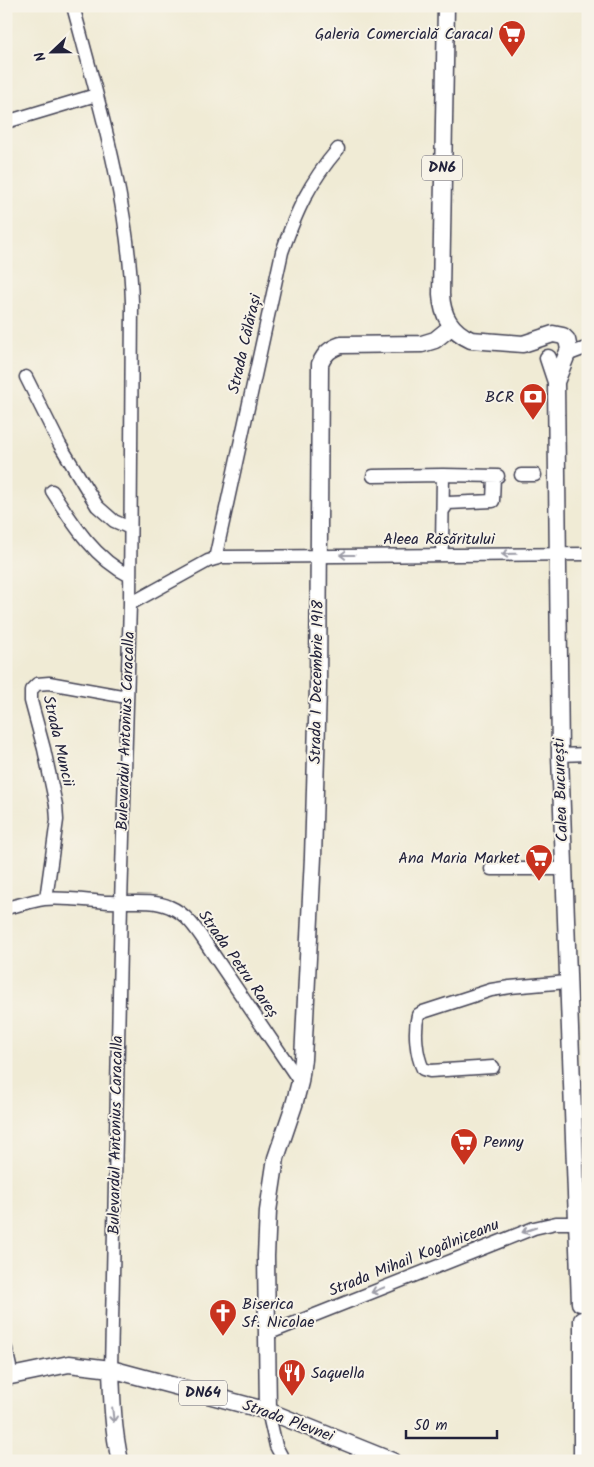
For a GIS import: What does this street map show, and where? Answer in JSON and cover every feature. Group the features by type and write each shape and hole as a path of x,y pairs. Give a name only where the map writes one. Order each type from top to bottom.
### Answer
{"main road":[{"name":"DN6","path":"446,6 441,294 443,313 451,327"},
{"path":"451,327 471,340 523,344 557,334 563,336 566,351 556,382"},
{"name":"Strada 1 Decembrie 1918","path":"268,1411 266,1256 268,1211 276,1158 300,1082 303,1058 313,847 320,556 320,364 331,348 341,345 414,345 430,343 442,336 451,327"},
{"path":"548,336 543,346 556,382"},
{"path":"523,344 547,357 558,360 566,351"},
{"name":"Calea București","path":"556,382 560,755 578,1258 584,1299 578,1312 585,1330"},
{"name":"Calea București","path":"578,1258 588,1280"},
{"path":"582,1461 585,1330"},
{"name":"Strada Plevnei","path":"9,1377 69,1364 111,1369 268,1411 392,1461"},
{"name":"Bulevardul Antonius Caracalla","path":"111,1369 115,1438 120,1461"}],"street":[{"name":"Bulevardul Antonius Caracalla","path":"73,6 96,95 120,202 131,272 130,604 121,903 111,1369"},
{"path":"6,122 96,95"},
{"name":"Strada Călărași","path":"215,559 282,252 293,220 306,192 338,149"},
{"path":"566,351 588,347"},
{"path":"26,377 60,445 96,506 114,521 130,528"},
{"path":"442,547 444,475"},
{"path":"521,475 535,475"},
{"path":"373,476 496,476 493,501 448,503 442,512"},
{"path":"52,492 77,528 103,559 114,568 130,576"},
{"name":"Aleea Răsăritului","path":"215,559 234,556 588,554"},
{"path":"130,604 215,559"},
{"name":"Strada Muncii","path":"46,899 57,820 56,805 30,690 37,684 49,683 127,697"},
{"path":"560,755 588,754"},
{"path":"491,869 564,869"},
{"name":"Strada Petru Rareș","path":"6,908 46,899 151,903 169,906 194,926 300,1082"},
{"path":"493,1067 430,1071 423,1069 419,1062 416,1023 418,1015 491,990 567,982"},
{"name":"Strada Mihail Kogălniceanu","path":"267,1334 534,1228 556,1223 577,1222"},
{"path":"6,1349 9,1377"},
{"name":"Strada 1 Decembrie 1918","path":"268,1411 276,1446 284,1461"}],"place":[{"name":"Galeria Comercială Caracal","path":"512,58"},
{"name":"BCR","path":"533,421"},
{"name":"Ana Maria Market","path":"539,882"},
{"name":"Penny","path":"464,1166"},
{"name":"Biserica Sf. Nicolae","path":"223,1337"},
{"name":"Saquella","path":"292,1397"}]}
